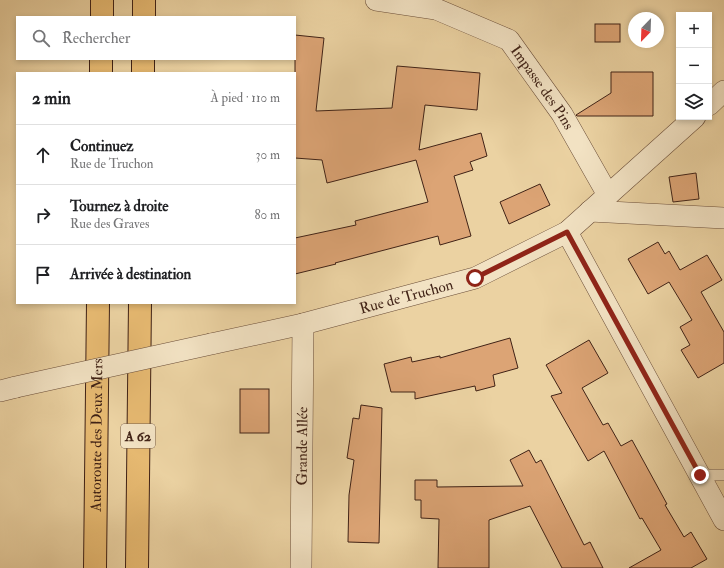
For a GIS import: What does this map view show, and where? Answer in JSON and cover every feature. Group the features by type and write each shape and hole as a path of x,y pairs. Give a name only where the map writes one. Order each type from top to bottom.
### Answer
{"highway":[{"path":"102,0 102,16"},
{"path":"144,0 144,16"},
{"path":"101,60 101,72"},
{"path":"143,60 143,72"},
{"name":"Autoroute des Deux Mers","path":"95,568 98,304"},
{"name":"A 62","path":"137,568 140,304"}],"street":[{"name":"Impasse des Pins","path":"376,0 436,9 509,40 562,114 608,195"},
{"path":"712,102 724,92"},
{"name":"Rue de Truchon","path":"8,389 303,324 475,278 567,232 693,120"},
{"path":"590,211 724,218"},
{"path":"567,232 724,520"},
{"name":"Grande Allée","path":"301,568 303,324"}],"lane":[{"path":"700,475 724,475"}],"building":[{"path":"595,24 620,24 620,42 595,42"},
{"path":"296,35 324,38 316,111 392,108 397,66 480,73 477,110 425,105 419,150 481,133 487,156 470,162 473,170 454,176 471,236 440,245 438,236 296,274 296,238 356,225 355,221 428,202 416,160 327,183 322,160 296,158"},
{"path":"611,72 653,72 653,116 576,115 611,93"},
{"path":"696,173 699,199 673,202 669,177"},
{"path":"540,184 550,205 509,224 500,202"},
{"path":"658,242 665,254 669,251 680,270 707,255 722,280 701,292 724,332 724,363 698,378 681,350 690,345 680,327 692,320 669,282 648,294 628,259"},
{"path":"510,338 518,368 493,375 495,386 476,391 475,386 415,399 415,392 391,392 384,364 411,357 412,362 440,356 440,358"},
{"path":"589,340 608,373 582,388 603,425 608,423 621,446 632,440 667,504 665,505 684,537 691,532 707,559 691,568 629,568 661,550 642,518 640,519 604,451 588,461 551,396 562,393 546,365"},
{"path":"240,389 269,389 269,433 240,433"},
{"path":"361,405 382,408 379,543 348,542 349,495 354,460 347,458 353,418 359,419"},
{"path":"529,450 536,463 541,460 584,545 590,542 603,568 562,568 530,506 489,520 489,568 438,568 439,519 421,518 421,500 415,500 415,480 437,480 437,487 523,486 510,460"}],"route":[{"path":"475,278 567,232 700,475"}]}
